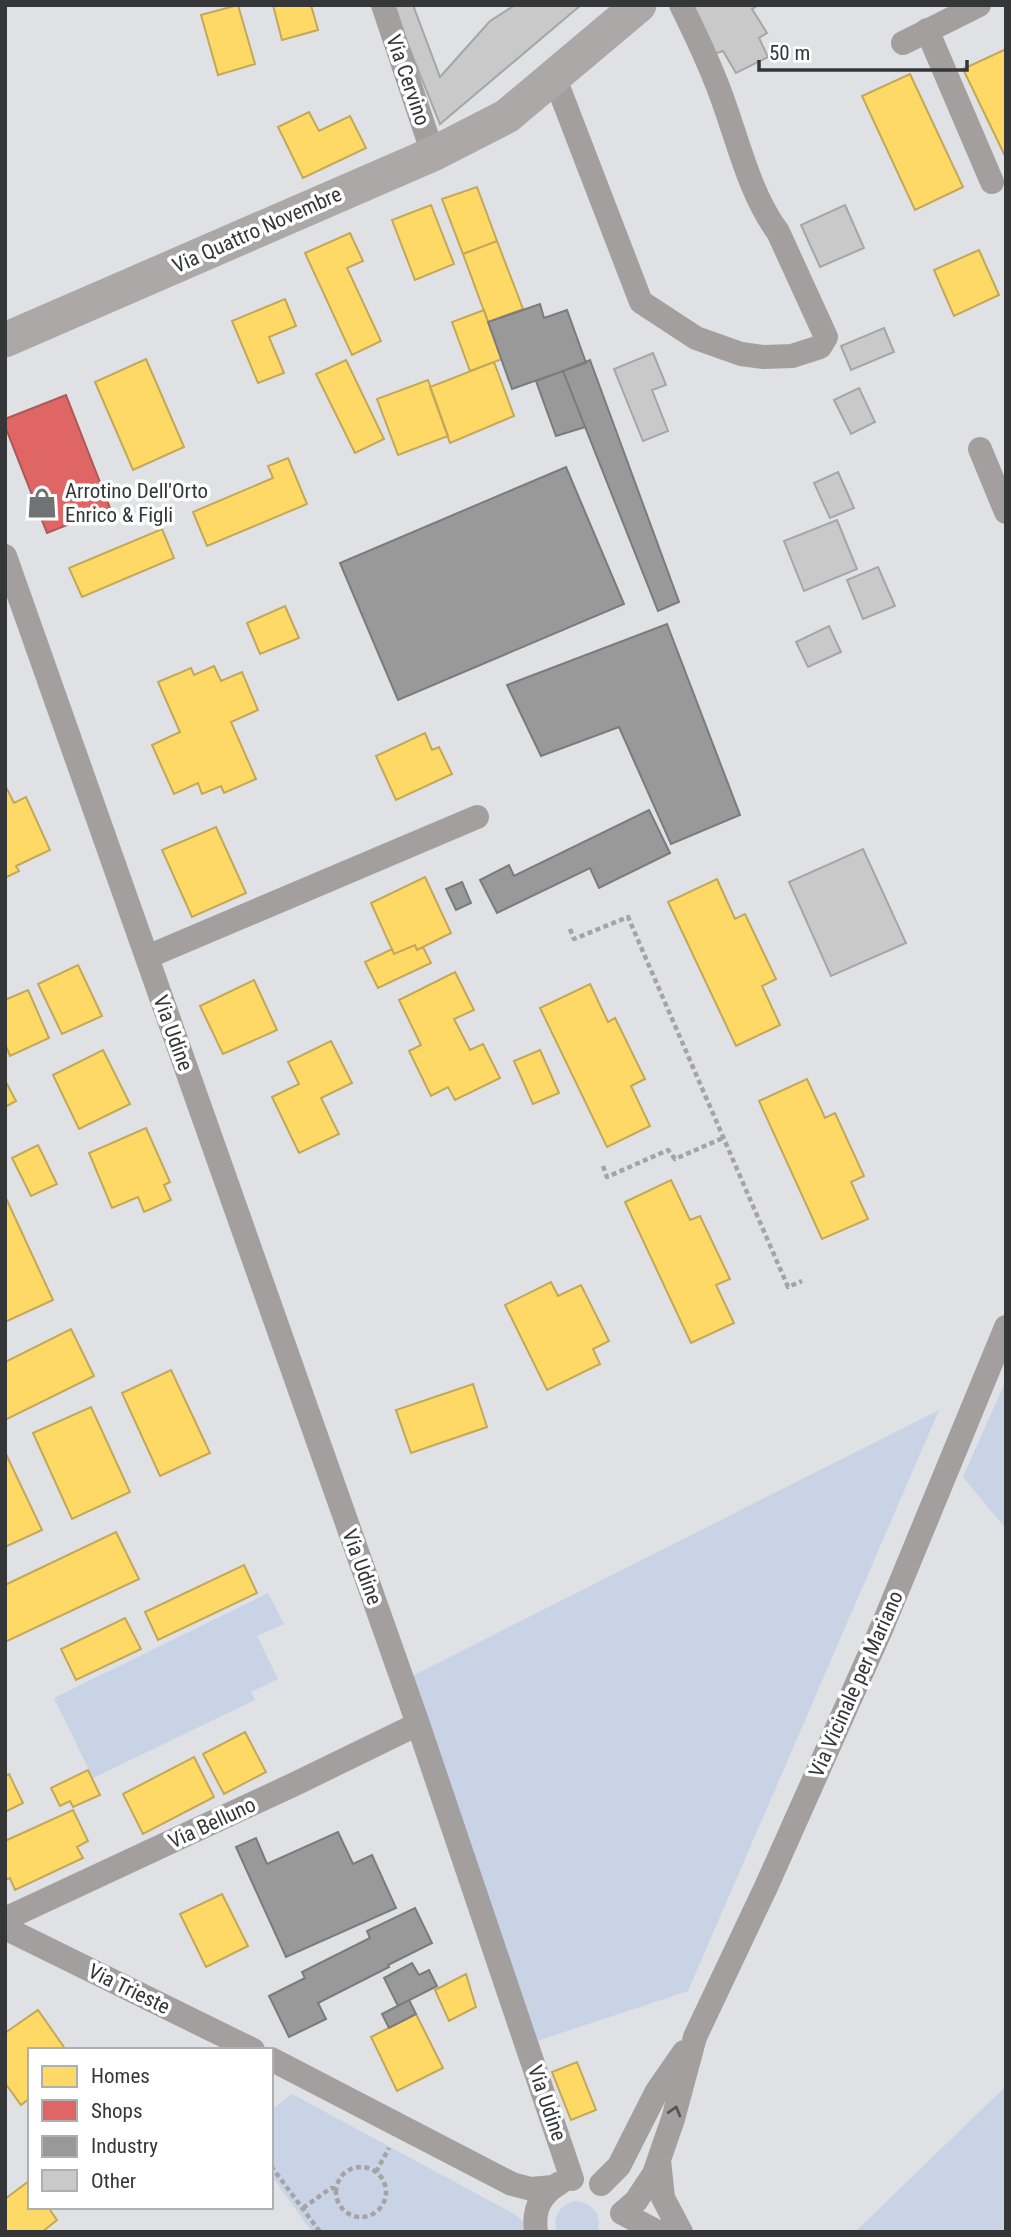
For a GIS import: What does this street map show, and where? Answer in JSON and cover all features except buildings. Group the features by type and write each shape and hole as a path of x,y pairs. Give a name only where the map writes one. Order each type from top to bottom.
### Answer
{"main road":[{"name":"Via Quattro Novembre","path":"5,340 433,154 507,116 639,5"}],"street":[{"name":"Via Cervino","path":"383,5 433,154"},
{"path":"554,76 641,302 696,338 741,354 792,356 820,347 826,337 778,232 768,218 705,54 681,5"},
{"path":"903,43 979,5"},
{"path":"927,30 992,182"},
{"path":"980,449 1006,512"},
{"name":"Via Udine","path":"5,556 418,1724 562,2183"},
{"path":"146,957 477,817"},
{"name":"Via Vicinale per Mariano","path":"695,2037 766,1887 883,1625 1006,1326"},
{"name":"Via Belluno","path":"5,1919 418,1724"},
{"name":"Via Trieste","path":"5,1928 249,2048"},
{"path":"601,2184 619,2166 657,2091 695,2037"},
{"path":"622,2222 654,2174 695,2037"},
{"path":"273,2060 512,2184 531,2189 592,2180 601,2184 618,2201 622,2222"},
{"path":"631,2142 659,2159"},
{"path":"659,2159 663,2198 681,2232"},
{"path":"485,2169 515,2196 535,2227"},
{"path":"535,2227 537,2208 543,2196 562,2183"},
{"path":"622,2222 658,2232"}],"path":[{"path":"570,929 574,939 628,917 789,1287 802,1281"},
{"path":"603,1166 607,1177 668,1150 675,1159 723,1138"},
{"path":"376,2172 389,2148"},
{"path":"366,2168 376,2172 383,2180 385,2200 380,2209 371,2215 351,2215 342,2209 337,2200 337,2189 340,2179 347,2172 366,2168"},
{"path":"273,2169 320,2232"},
{"path":"303,2208 331,2188 337,2189"}],"shaded area":[{"path":"1006,1380 1006,1529 963,1477"},
{"path":"939,1410 688,1991 537,2041 412,1676"},
{"path":"268,1593 284,1624 257,1636 278,1679 251,1692 255,1700 93,1778 54,1698"},
{"path":"1006,2086 1006,2232 855,2232"},
{"path":"292,2094 514,2214 529,2226 532,2232 312,2232 273,2178 273,2108"},
{"path":"574,2201 586,2204 594,2210 598,2220 598,2232 557,2232 555,2222 558,2213"}],"place":[{"name":"Arrotino Dell'Orto Enrico & Figli","path":"42,503"}]}
